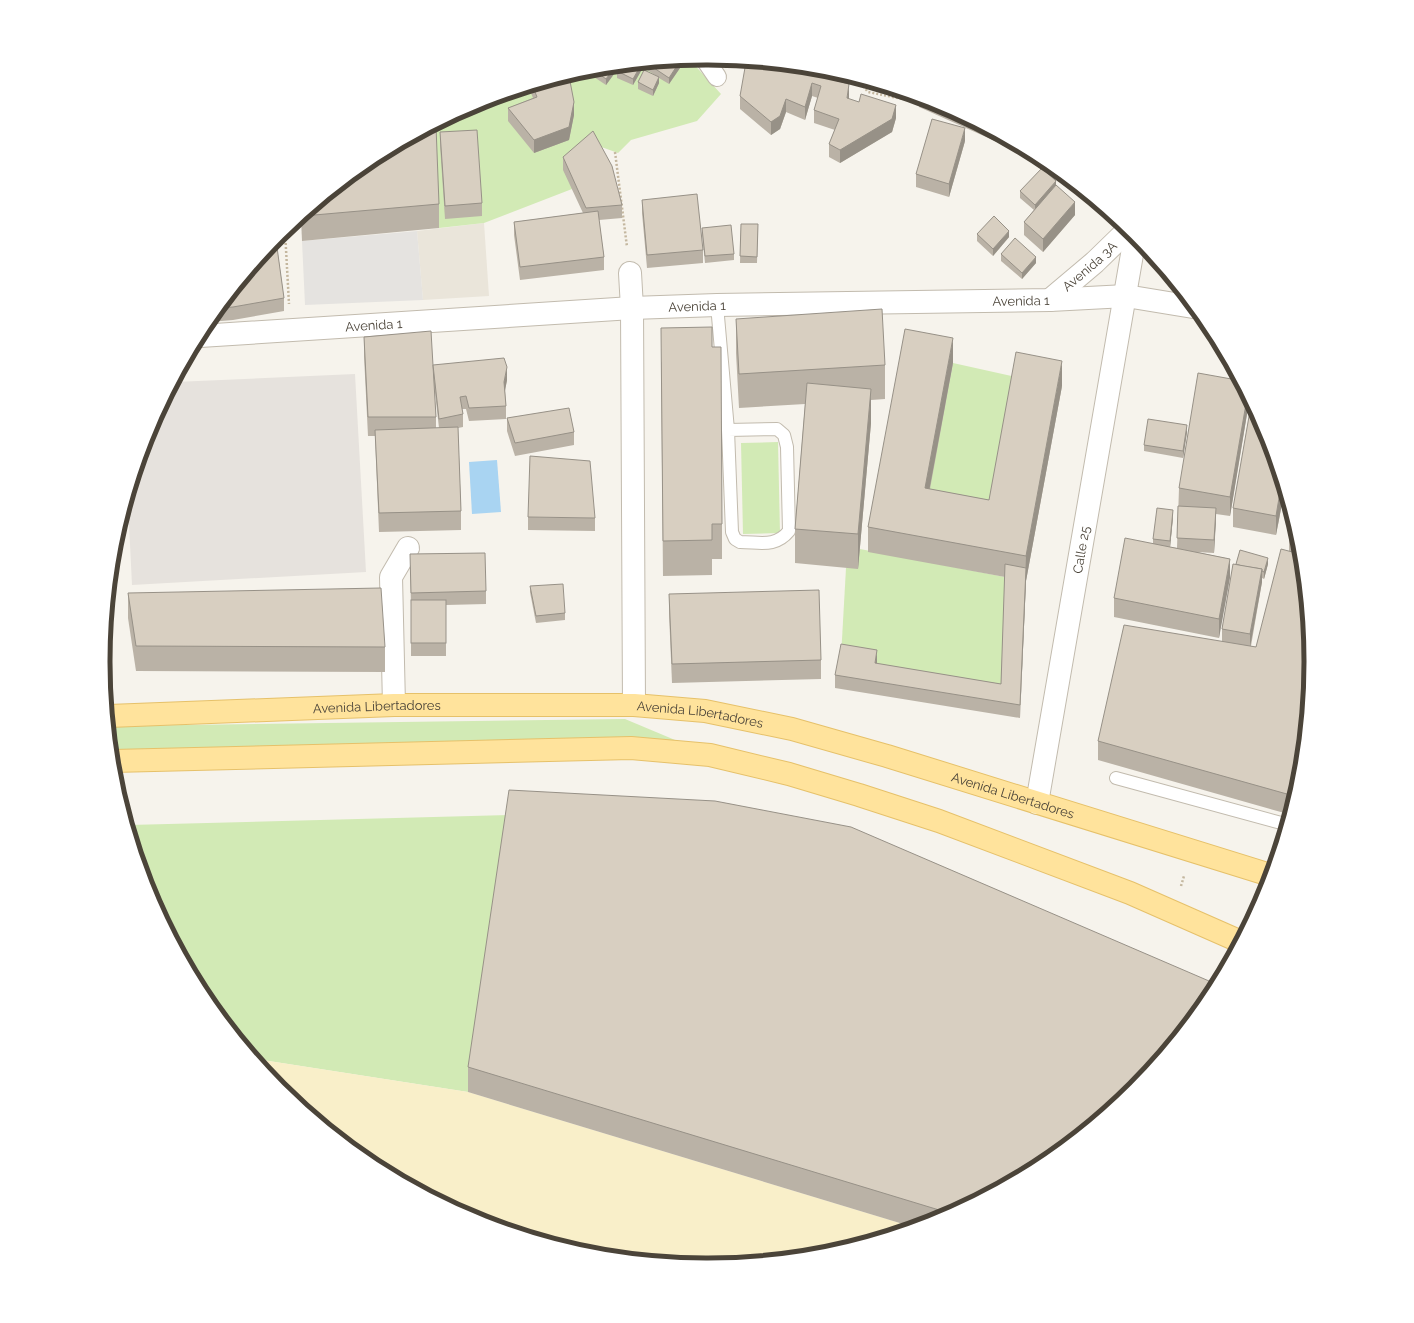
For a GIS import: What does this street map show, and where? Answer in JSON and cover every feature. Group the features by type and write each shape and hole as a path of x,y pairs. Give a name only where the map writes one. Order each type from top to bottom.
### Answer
{"main road":[{"name":"Avenida Libertadores","path":"114,716 394,705 634,705 705,711 792,729 1264,873"},
{"path":"119,761 631,748 710,755 789,774 939,821 1173,911 1235,939"}],"street":[{"path":"709,65 717,77"},
{"name":"Avenida 3A","path":"1050,300 1095,262 1123,235"},
{"name":"Avenida 3A","path":"1126,296 1134,245"},
{"path":"630,273 632,308 634,705"},
{"name":"Avenida 1","path":"208,336 632,308 717,305 1050,300 1126,296 1186,307"},
{"name":"Calle 25","path":"1037,803 1126,296"},
{"path":"394,705 391,578 408,548"}],"lane":[{"path":"717,305 728,430 732,532 735,539 740,542 774,542 782,539 789,531 787,447 784,435 777,429 728,430"},
{"path":"1116,778 1281,823"}],"path":[{"path":"863,86 868,92 903,99"},
{"path":"615,152 630,273"},
{"path":"285,240 290,330"},
{"path":"1173,911 1192,851"}],"shaded area":[{"path":"484,223 489,296 423,300 417,231"},
{"path":"417,231 423,300 305,305 302,241"},
{"path":"355,374 366,572 132,585 129,517 131,507 142,470 156,433 180,382"}],"green space":[{"path":"695,65 721,94 697,121 631,140 618,153 593,144 572,189 484,223 439,228 435,131 443,127 479,110 553,85 591,76 629,70 668,66"},
{"path":"953,363 1016,377 989,524 925,513"},
{"path":"778,442 780,533 743,534 741,443"},
{"path":"860,549 1005,577 1001,697 841,657 846,568"},
{"path":"625,719 706,753 118,754 115,726"},
{"path":"509,815 468,1092 264,1060 234,1025 190,960 156,890 142,853 134,825"}],"sand":[{"path":"264,1060 468,1092 904,1224 861,1238 823,1247 746,1257 668,1257 591,1247 553,1238 479,1213 409,1178 344,1135 285,1083"}],"water":[{"path":"497,460 501,512 472,514 469,462"}],"building":[{"path":"677,66 669,78 653,68"},
{"path":"746,66 815,75 849,84 847,98 859,102 861,94 896,105 892,119 840,150 829,144 839,119 814,110 821,86 812,83 805,107 786,99 780,116 771,122 740,96"},
{"path":"639,69 633,79 618,72"},
{"path":"644,70 659,77 653,90 638,82"},
{"path":"610,73 606,79 600,75"},
{"path":"570,81 574,102 569,127 534,140 508,108 537,97 535,91"},
{"path":"932,119 965,128 949,184 916,174"},
{"path":"477,130 482,203 445,206 440,132"},
{"path":"436,131 439,204 312,215 344,188 376,166 409,145"},
{"path":"593,131 612,166 622,205 586,208 563,157"},
{"path":"1042,168 1056,181 1035,205 1020,191"},
{"path":"1056,185 1075,202 1043,239 1024,222"},
{"path":"697,194 703,250 647,255 642,200"},
{"path":"598,211 604,257 520,267 514,222"},
{"path":"994,216 1009,231 993,249 977,234"},
{"path":"741,224 758,224 757,257 740,256"},
{"path":"731,225 734,254 705,256 702,228"},
{"path":"1015,238 1036,257 1022,273 1001,254"},
{"path":"277,248 284,298 227,307 259,268"},
{"path":"882,309 885,365 739,374 736,319"},
{"path":"712,327 712,347 721,347 722,524 712,524 712,540 663,541 661,328"},
{"path":"905,329 953,338 925,488 989,500 1016,352 1062,361 1026,556 868,527"},
{"path":"431,331 436,417 368,417 364,337"},
{"path":"504,358 507,367 504,382 506,406 469,408 466,396 460,397 463,414 439,419 433,365"},
{"path":"1198,373 1232,379 1246,406 1230,497 1179,488"},
{"path":"807,383 871,389 858,534 795,529"},
{"path":"569,408 574,432 515,443 507,418"},
{"path":"1249,414 1272,470 1279,495 1276,516 1233,508"},
{"path":"1148,419 1187,425 1183,451 1144,445"},
{"path":"458,427 461,511 379,513 375,430"},
{"path":"530,456 590,461 595,518 528,517"},
{"path":"1178,506 1216,508 1214,540 1177,538"},
{"path":"1157,508 1173,510 1170,541 1153,539"},
{"path":"1125,538 1230,559 1219,619 1114,598"},
{"path":"1281,549 1293,552 1302,622 1304,662 1298,739 1288,794 1098,741 1124,625 1256,647"},
{"path":"1240,550 1268,558 1264,572 1262,569 1236,564"},
{"path":"485,553 486,591 411,593 410,554"},
{"path":"1005,564 1026,568 1020,705 835,675 841,644 877,650 875,663 1001,684"},
{"path":"1233,564 1262,569 1250,634 1222,629"},
{"path":"563,584 565,613 536,616 530,586"},
{"path":"381,588 385,647 136,646 128,593"},
{"path":"819,590 821,660 672,664 669,594"},
{"path":"411,600 446,600 446,643 411,643"},
{"path":"509,790 715,801 851,827 1210,982 1180,1025 1155,1055 1129,1083 1100,1110 1070,1135 1005,1178 940,1210 468,1067"}]}
